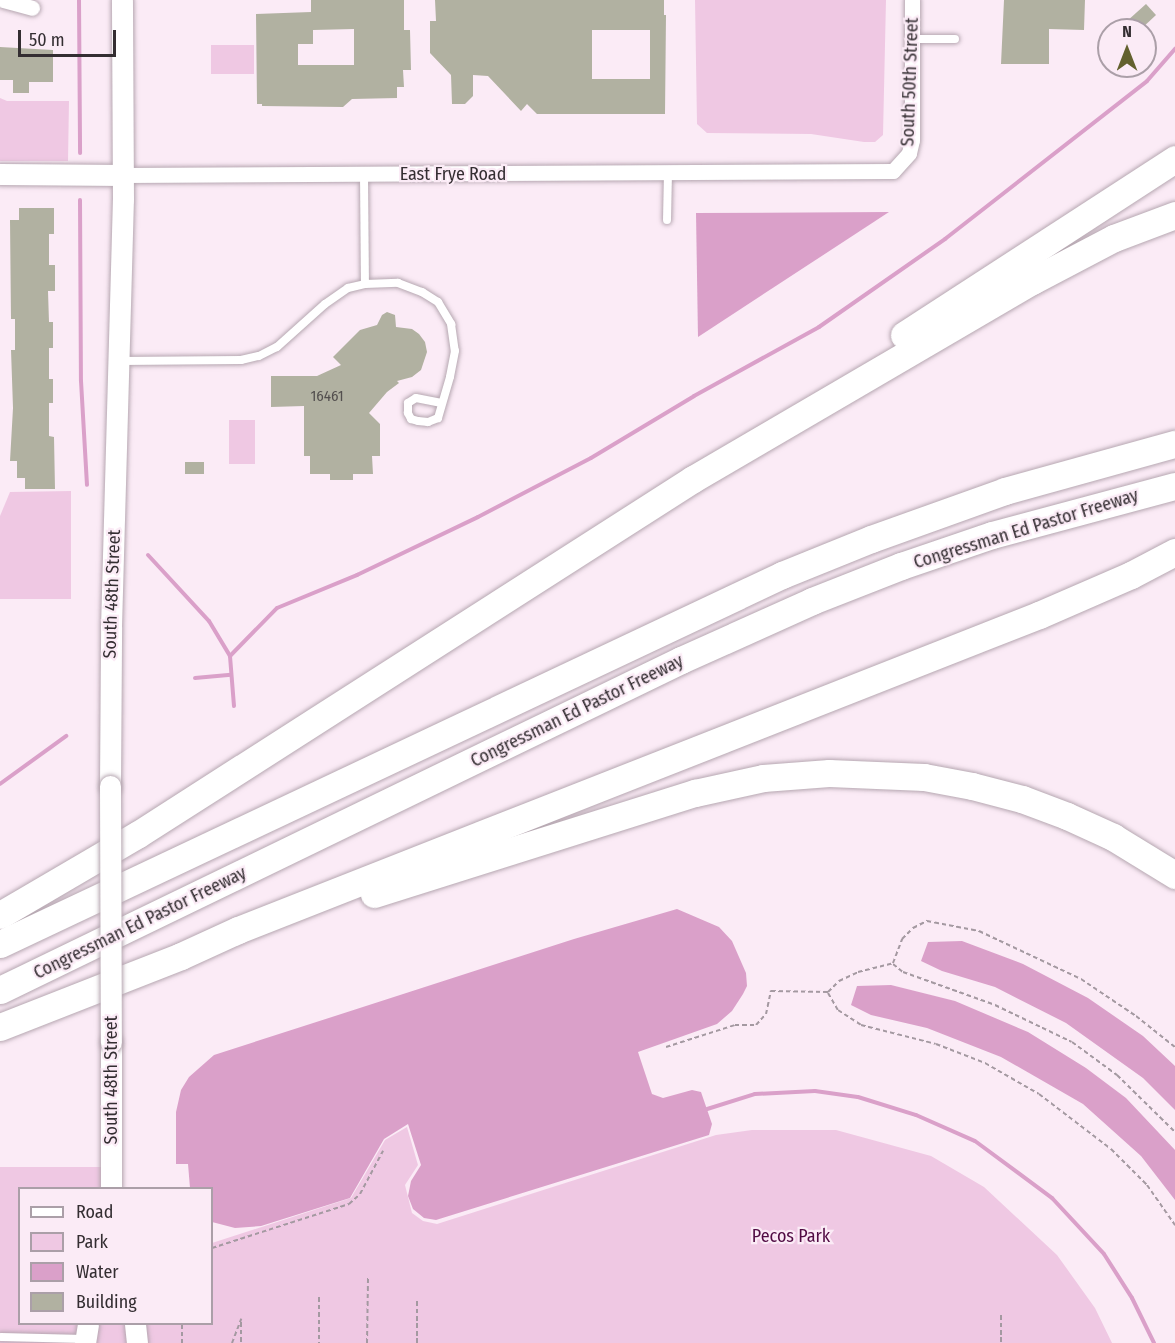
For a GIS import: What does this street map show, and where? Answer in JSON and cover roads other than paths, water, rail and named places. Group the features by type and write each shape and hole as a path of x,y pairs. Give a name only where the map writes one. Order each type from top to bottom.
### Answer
{"highway":[{"path":"693,479 756,430 1175,159"},
{"path":"0,915 137,835 693,479 1032,281 1113,238 1175,215"},
{"name":"Congressman Ed Pastor Freeway","path":"0,944 782,575 994,495 1175,444"},
{"name":"Congressman Ed Pastor Freeway","path":"0,990 681,660 812,601 901,566 992,535 1175,486"},
{"path":"0,1027 181,956 238,930 1039,615 1175,552"},
{"path":"181,956 684,796 740,783 807,773 901,775 950,781 996,792 1089,825 1175,874"}],"street":[{"path":"3,0 32,8"},
{"name":"South 48th Street","path":"111,1187 111,617 123,175 122,0"},
{"name":"South 50th Street","path":"903,163 909,153 912,140 912,0"},
{"name":"East Frye Road","path":"0,174 876,173 893,171 903,163"},
{"path":"135,1325 137,1343"}],"lane":[{"path":"912,39 955,39"},
{"path":"668,173 668,220"},
{"path":"364,174 365,284"},
{"path":"118,361 241,360 259,356 277,347 335,296 348,288 365,284 398,283 422,292 438,302 451,324 455,351 442,403 438,418 428,422 411,419 408,413 408,403 416,398 442,403"},
{"path":"1,1337 85,1335"}],"water":[{"path":"889,212 698,337 696,213"},
{"path":"677,909 719,927 732,941 746,973 747,986 732,1011 717,1024 638,1052 652,1094 663,1098 692,1090 701,1092 712,1124 709,1135 436,1220 424,1218 413,1209 408,1196 411,1181 421,1165 408,1124 384,1139 350,1198 261,1226 235,1228 213,1222 213,1187 190,1187 188,1164 176,1164 176,1112 181,1090 189,1077 214,1055 574,939"},
{"path":"962,941 1023,964 1088,998 1143,1036 1175,1066 1175,1110 1143,1078 1066,1023 995,987 942,971 921,961 928,942"},
{"path":"891,985 955,1001 1028,1032 1086,1068 1126,1098 1175,1150 1175,1200 1141,1156 1083,1104 1001,1057 927,1028 871,1015 851,1005 857,986"}],"waterway":[{"path":"79,0 80,153"},
{"path":"234,706 230,656 277,608 357,575 478,517 591,458 694,396 819,327 945,239 1147,81 1175,49"},
{"path":"80,200 81,381 87,485"},
{"path":"148,555 209,621 230,656"},
{"path":"195,678 231,675"},
{"path":"0,784 66,736"},
{"path":"704,1110 755,1094 815,1091 858,1097 916,1115 975,1141 1052,1198 1104,1254 1132,1298 1154,1343"}],"park label":[{"name":"Pecos Park","path":"791,1236"}]}
